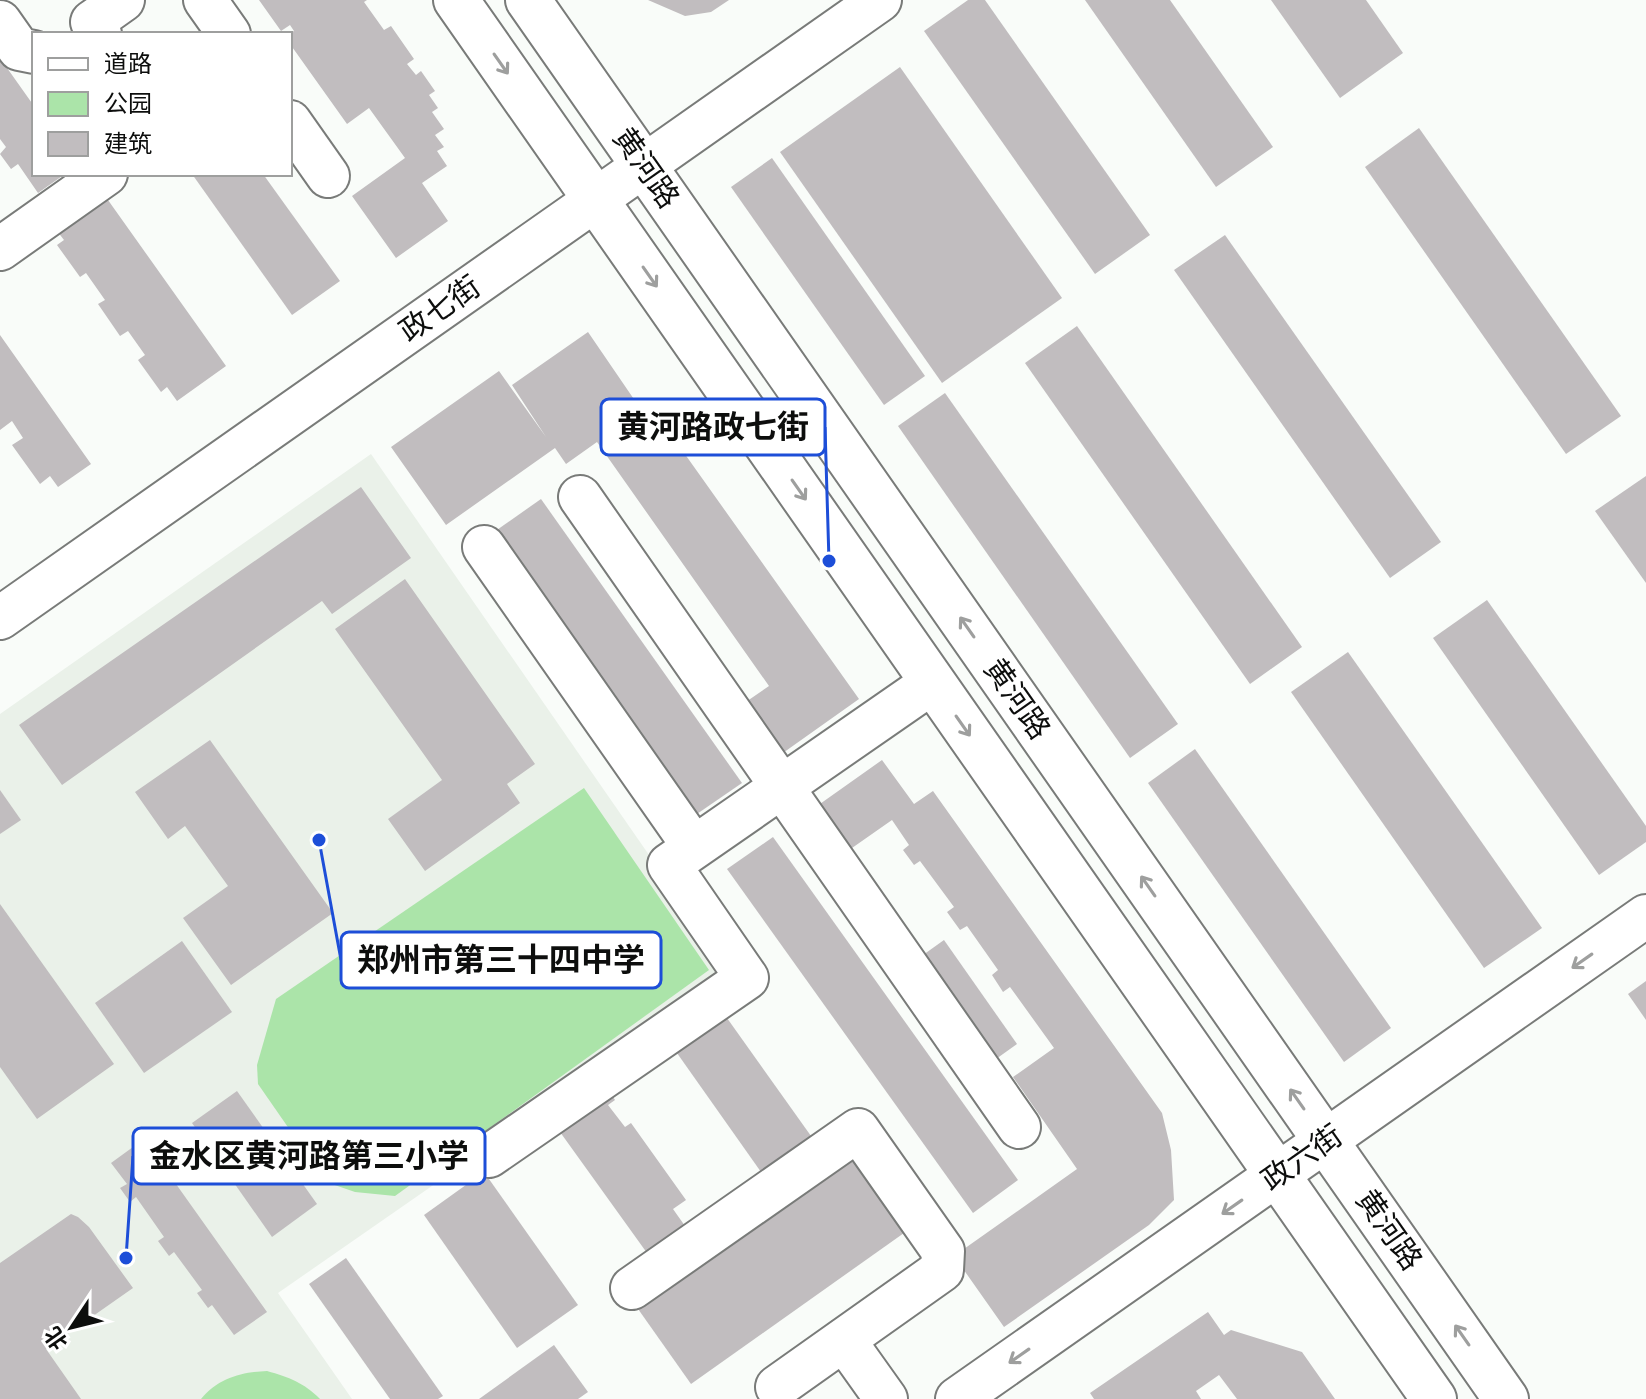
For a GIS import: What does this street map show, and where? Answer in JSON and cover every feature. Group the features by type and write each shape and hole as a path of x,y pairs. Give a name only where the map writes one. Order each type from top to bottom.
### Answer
{"main road":[{"name":"黄河路","path":"456,0 1434,1399"},
{"name":"黄河路","path":"528,0 1506,1399"}],"street":[{"path":"205,0 228,32"},
{"name":"政七街","path":"0,618 880,0"},
{"path":"0,22 19,49 32,52"},
{"path":"292,125 328,176"},
{"path":"0,249 103,176"},
{"path":"580,497 1019,1127"},
{"path":"484,547 694,847"},
{"path":"489,1156 747,978 669,865 933,682"},
{"name":"政六街","path":"957,1399 1646,916"},
{"path":"632,1288 858,1130 943,1251 942,1270 777,1387"},
{"path":"844,1340 886,1399"}],"shaded area":[{"path":"371,454 726,966 721,985 278,1293 352,1399 0,1399 0,714"}],"green space":[{"path":"584,788 709,970 395,1196 355,1192 326,1182 258,1084 257,1065 276,999"},
{"path":"267,1371 296,1381 320,1399 201,1399 215,1386 231,1378"}],"building":[{"path":"259,0 367,0 364,2 384,30 391,26 414,59 407,64 416,75 421,71 435,91 429,95 438,108 432,112 444,129 435,135 444,147 437,151 447,166 422,183 448,221 396,258 352,196 405,158 369,108 347,124 292,47 294,31 290,25 281,31"},
{"path":"648,0 729,0 711,12 685,16"},
{"path":"968,0 985,0 1150,235 1095,274 924,31"},
{"path":"1085,0 1170,0 1273,147 1216,187"},
{"path":"1271,0 1366,0 1403,53 1340,98"},
{"path":"0,58 32,103 32,176 62,176 38,193 18,164 11,169 0,154 6,147 0,139"},
{"path":"900,67 1062,298 942,383 780,152"},
{"path":"1419,128 1621,416 1566,454 1365,167"},
{"path":"772,158 925,376 884,405 731,187"},
{"path":"193,176 264,176 340,281 292,315"},
{"path":"103,193 226,366 177,401 167,387 161,392 138,360 145,355 128,331 120,336 98,304 105,300 86,273 80,277 57,245 64,240 54,227"},
{"path":"1225,235 1441,542 1390,578 1174,270"},
{"path":"1077,326 1302,647 1250,684 1025,363"},
{"path":"588,332 642,411 650,405 859,699 773,760 737,708 769,686 597,442 566,464 555,448 446,525 391,447 499,371 546,437 512,385"},
{"path":"0,335 91,464 58,487 50,476 40,484 12,445 23,438 12,421 0,430"},
{"path":"945,393 1178,724 1130,758 898,426"},
{"path":"1646,476 1646,583 1595,511"},
{"path":"361,487 411,558 332,614 322,601 62,785 19,725"},
{"path":"541,499 742,783 694,816 494,532"},
{"path":"405,579 535,764 507,784 520,803 425,871 388,819 442,780 335,629"},
{"path":"1487,600 1646,826 1646,842 1599,875 1433,638"},
{"path":"1348,652 1542,928 1484,968 1291,692"},
{"path":"210,740 333,913 231,985 183,918 228,886 185,826 168,839 135,792"},
{"path":"1195,749 1391,1028 1344,1062 1148,783"},
{"path":"882,760 914,804 933,791 1162,1113 1171,1150 1174,1200 1149,1225 1004,1327 954,1256 1077,1169 1013,1077 1054,1048 1010,987 1003,992 992,975 998,970 967,926 960,930 947,912 954,907 920,861 914,865 903,850 909,845 892,820 842,855 810,811"},
{"path":"0,790 21,820 0,834"},
{"path":"773,837 1018,1180 973,1213 727,869"},
{"path":"0,904 114,1064 37,1119 0,1067"},
{"path":"944,940 1017,1044 989,1064 916,960"},
{"path":"182,941 232,1012 144,1073 95,1003"},
{"path":"1646,981 1646,1020 1628,994"},
{"path":"722,1011 816,1143 766,1179 672,1046"},
{"path":"607,1088 615,1100 608,1105 625,1127 631,1123 686,1200 673,1209 685,1226 647,1253 555,1125"},
{"path":"237,1091 317,1204 272,1237 192,1123"},
{"path":"144,1139 267,1312 234,1335 212,1305 208,1308 197,1293 202,1290 174,1252 169,1256 158,1241 164,1237 136,1197 130,1202 120,1188 127,1184 111,1163"},
{"path":"844,1149 904,1233 691,1384 631,1299"},
{"path":"484,1172 578,1305 517,1348 424,1215"},
{"path":"71,1214 89,1227 133,1288 46,1349 81,1399 0,1399 0,1263"},
{"path":"346,1258 443,1396 438,1399 390,1399 309,1284"},
{"path":"1208,1312 1224,1335 1231,1330 1302,1352 1335,1399 1237,1399 1219,1375 1196,1391 1201,1399 1094,1399 1090,1393"},
{"path":"554,1345 588,1392 578,1399 479,1399"}],"place":[{"name":"黄河路政七街","path":"829,561"},
{"name":"郑州市第三十四中学","path":"319,840"},
{"name":"金水区黄河路第三小学","path":"126,1258"}]}
